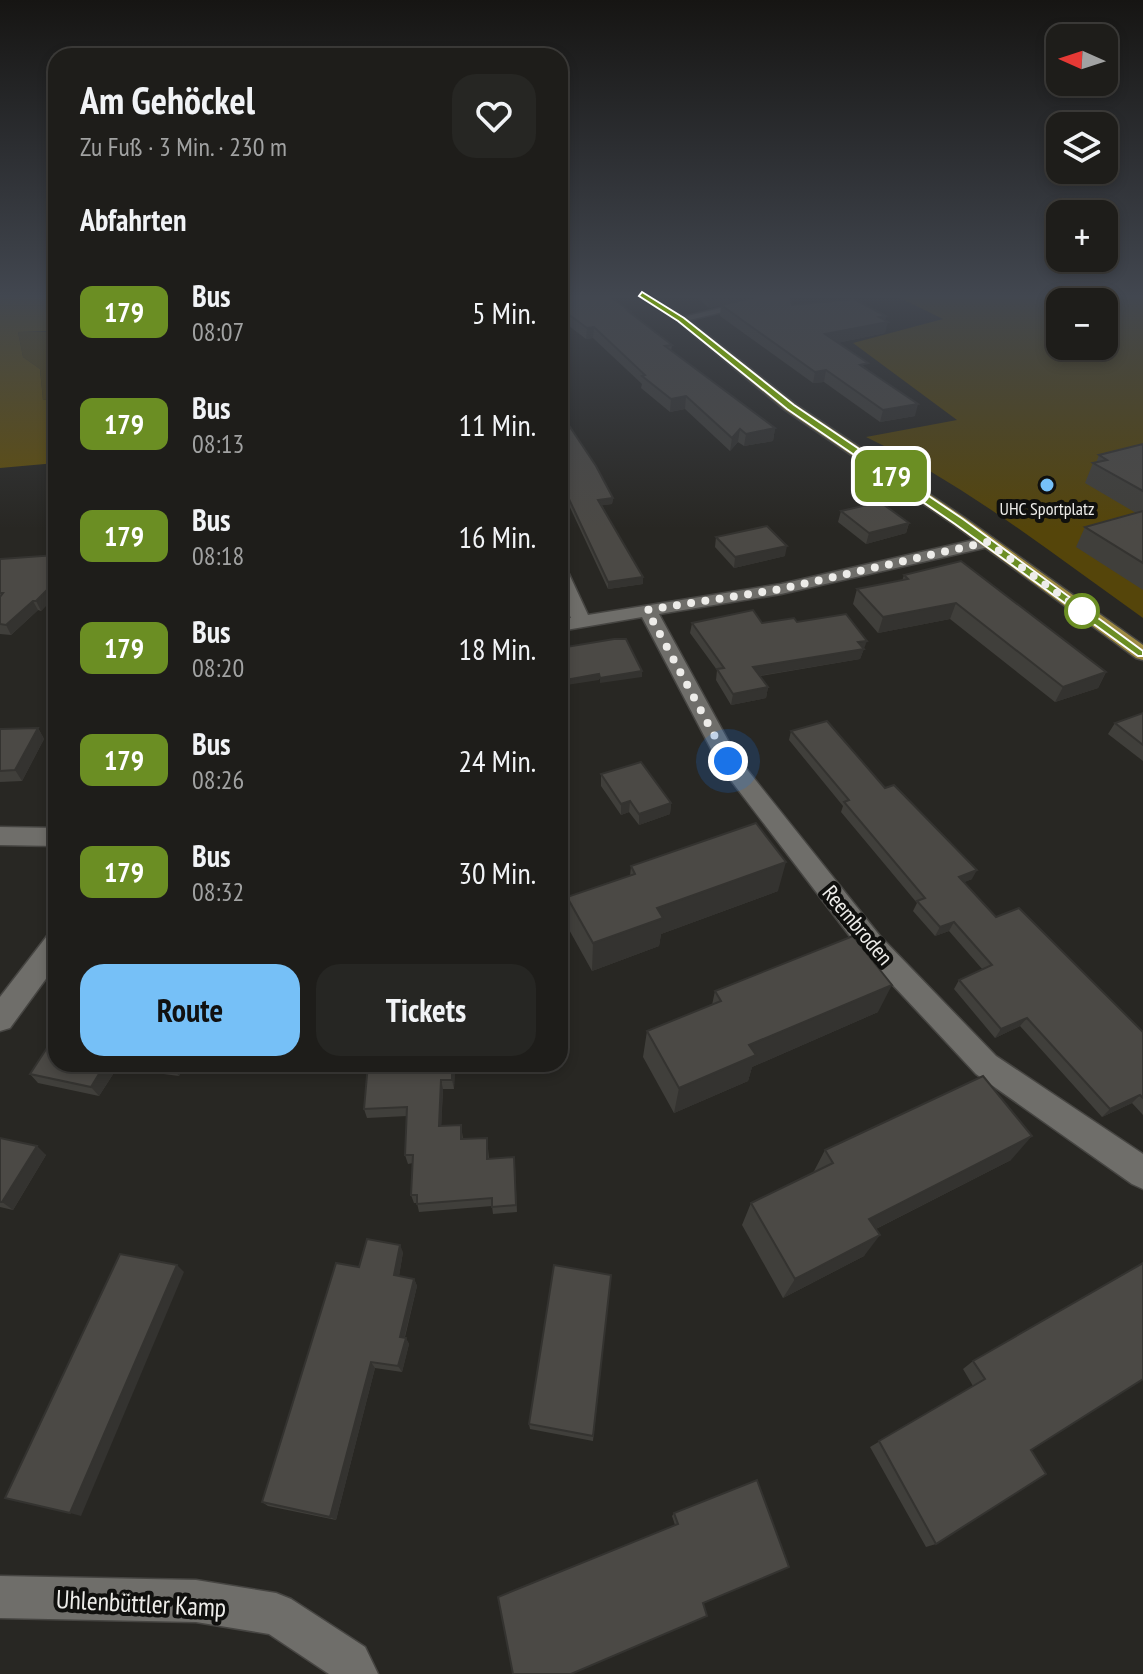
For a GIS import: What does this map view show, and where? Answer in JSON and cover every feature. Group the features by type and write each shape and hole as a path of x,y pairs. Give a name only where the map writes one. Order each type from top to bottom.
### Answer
{"main road":[{"path":"748,373 790,407 1143,654"}],"street":[{"path":"568,624 781,589 987,542"},
{"path":"568,591 582,621"},
{"name":"Reembroden","path":"647,610 728,761 871,944 986,1065 1143,1173"},
{"path":"0,836 48,837"},
{"path":"0,1019 48,955"},
{"name":"Uhlenbüttler Kamp","path":"0,1597 196,1601 276,1614 350,1662 356,1674"}],"shaded area":[{"path":"0,373 40,373 43,400 48,399 48,464 0,468"},
{"path":"40,373 48,373 48,399 43,400"},
{"name":"UHC Sportplatz","path":"894,373 1143,373 1143,618 974,498 866,437 957,420"}],"building":[{"path":"643,373 701,373 775,428 746,434 740,429 732,438 686,396 671,399 642,376 645,375"},
{"path":"830,373 872,373 918,404 883,410"},
{"path":"568,424 613,498 598,500 643,577 608,582 568,497"},
{"path":"1143,444 1143,491 1093,463 1107,460 1099,455"},
{"path":"880,502 909,523 869,533 841,511"},
{"path":"1143,511 1143,563 1085,527"},
{"path":"767,526 787,546 735,557 716,537"},
{"path":"48,556 48,589 6,625 0,624 0,597 3,593 0,593 0,559"},
{"path":"961,561 1106,672 1063,687 956,603 883,617 857,589 908,579 904,575"},
{"path":"753,610 762,623 794,618 797,622 846,614 867,641 858,642 864,649 753,667 768,687 733,694 717,669 724,668 692,623"},
{"path":"626,639 642,671 568,680 568,647"},
{"path":"1143,713 1143,745 1115,723"},
{"path":"827,721 885,788 894,785 977,870 959,877 996,917 1019,908 1143,1032 1143,1098 1140,1095 1110,1109 1027,1018 1001,1029 959,980 992,965 954,922 940,927 917,901 925,898 844,802 849,800 791,731"},
{"path":"38,728 15,770 0,771 0,729"},
{"path":"641,762 671,803 639,814 630,801 621,804 601,774"},
{"path":"756,823 786,862 657,908 663,918 593,943 568,897 635,874 631,866"},
{"path":"853,936 892,985 749,1045 756,1055 679,1088 647,1031 721,1001 715,991"},
{"path":"48,1046 48,1072 100,1072 91,1087 30,1074"},
{"path":"367,1072 452,1072 452,1080 441,1080 439,1126 461,1125 461,1139 487,1138 487,1159 514,1157 516,1205 492,1207 492,1198 417,1204 417,1195 411,1195 413,1155 405,1155 407,1107 364,1109"},
{"path":"983,1076 1032,1136 869,1219 880,1235 795,1279 751,1203 833,1163 825,1150"},
{"path":"0,1138 37,1146 2,1202 0,1202"},
{"path":"367,1239 400,1245 394,1275 414,1279 400,1337 406,1338 398,1366 371,1362 330,1517 262,1502 336,1263 359,1267"},
{"path":"120,1254 177,1265 70,1513 5,1498"},
{"path":"1143,1263 1143,1379 1031,1450 1046,1474 936,1544 879,1441 985,1379 973,1361"},
{"path":"554,1265 611,1275 593,1436 529,1424"},
{"path":"757,1480 789,1567 703,1603 707,1616 571,1674 513,1674 498,1597 678,1524 674,1513"}],"bus line":[{"name":"179","path":"748,373 790,407 959,521 1143,654"}],"place":[{"name":"UHC Sportplatz","path":"1047,485"}],"route":[{"path":"728,761 647,610 781,589 987,542 1082,611"}]}
